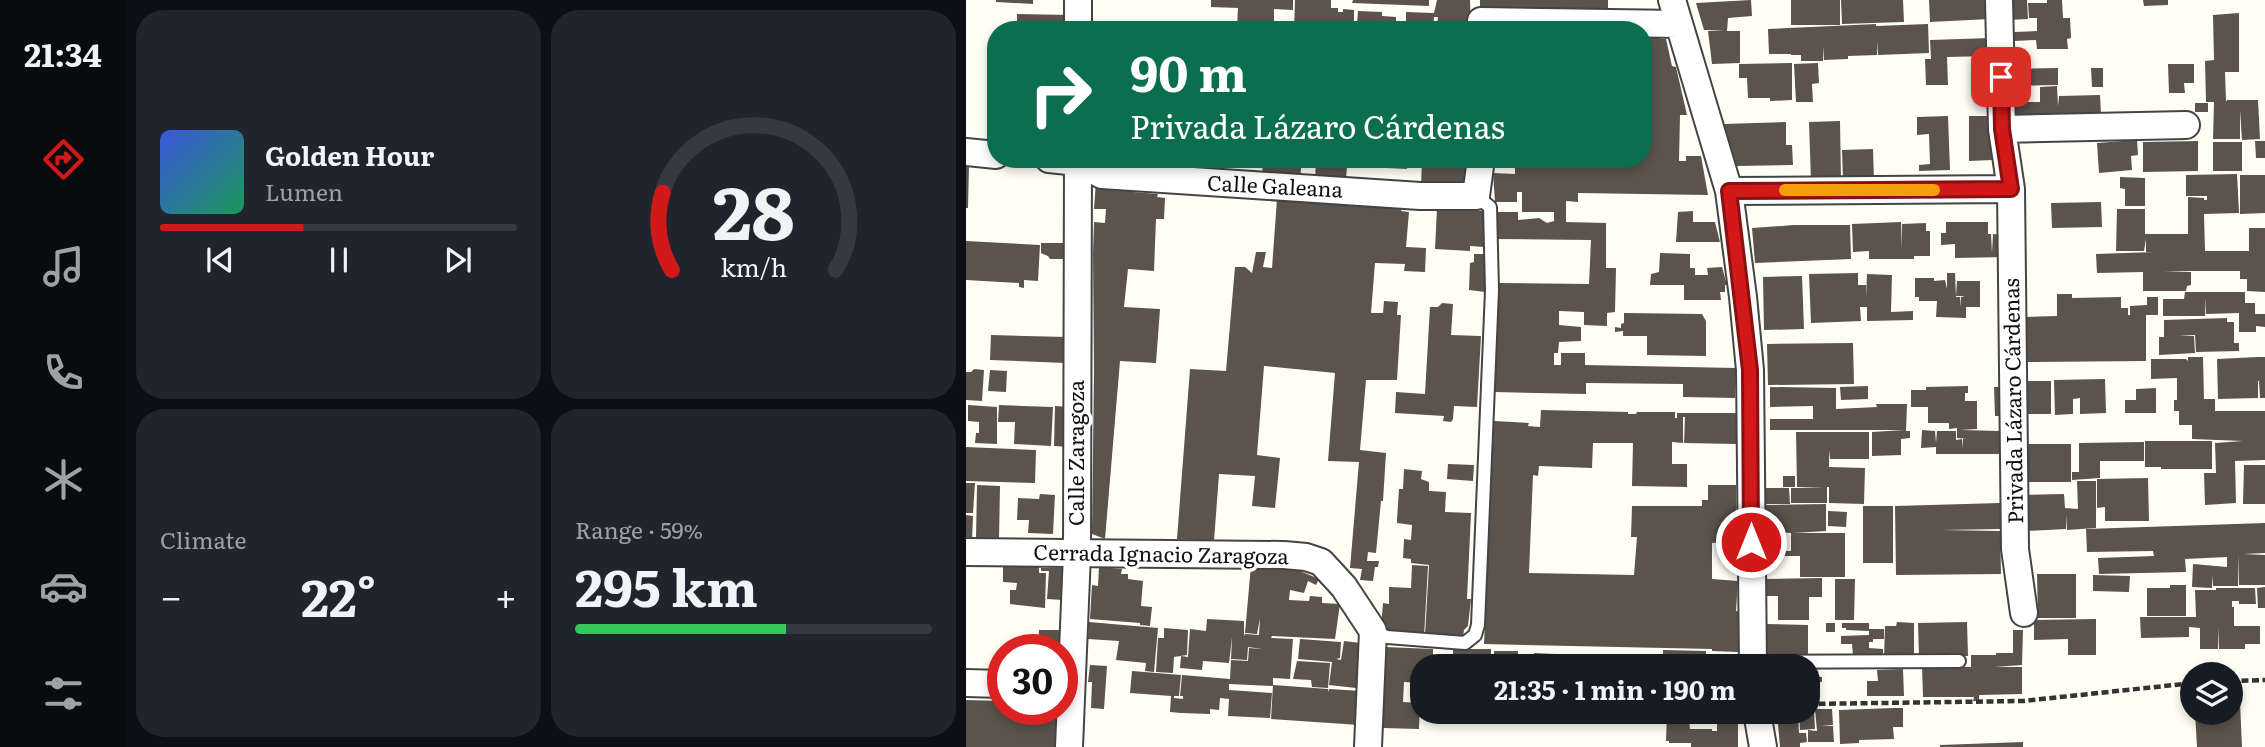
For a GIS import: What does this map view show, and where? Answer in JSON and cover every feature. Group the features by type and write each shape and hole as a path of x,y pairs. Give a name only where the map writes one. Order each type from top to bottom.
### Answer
{"street":[{"path":"1078,0 1078,21"},
{"name":"Privada Lázaro Cárdenas","path":"1999,0 2002,129 2011,189 2015,549 2024,613"},
{"path":"1550,21 1675,12 1729,191 1750,370 1753,654"},
{"path":"2002,129 2186,125"},
{"path":"966,152 987,154"},
{"name":"Calle Zaragoza","path":"1070,634 1077,554 1078,168"},
{"name":"Calle Galeana","path":"1091,168 1102,175 1132,178 1420,196 1476,195"},
{"path":"1476,195 1480,168"},
{"path":"1729,191 2011,189"},
{"name":"Cerrada Ignacio Zaragoza","path":"966,552 1306,557 1321,562 1331,572 1373,631"},
{"path":"1368,747 1373,631"},
{"path":"966,683 987,684"},
{"path":"1759,724 1763,747"},
{"name":"Calle Zaragoza","path":"1068,725 1069,747"}],"lane":[{"path":"1373,631 1387,636 1465,643 1475,635 1478,625 1492,290 1490,207 1476,195"},
{"path":"1820,663 1959,661"}],"path":[{"path":"2243,681 2265,680"},
{"path":"1820,704 2023,701 2180,684"}],"building":[{"path":"1033,0 1033,4 996,2"},
{"path":"1211,0 1293,0 1293,10 1274,9 1274,21 1237,21 1238,8 1211,7"},
{"path":"1295,0 1331,0 1331,8 1338,8 1338,12 1343,12 1343,9 1354,10 1354,21 1294,21"},
{"path":"1353,0 1429,0 1429,6 1352,3"},
{"path":"1437,0 1470,0 1471,21 1437,21 1438,17 1434,17 1434,21 1406,21 1406,12 1434,13"},
{"path":"1480,0 1608,0 1608,20 1480,16"},
{"path":"1751,0 1752,16 1728,18 1727,31 1740,31 1740,63 1712,64 1708,31 1724,30 1704,30 1696,3"},
{"path":"1791,0 1840,0 1840,25 1791,25"},
{"path":"1841,0 1903,0 1904,22 1842,24"},
{"path":"1929,0 1984,0 1984,4 1989,4 1990,19 1930,22"},
{"path":"2007,0 2027,0 2028,19 2008,20"},
{"path":"2047,0 2062,0 2063,18 2070,18 2071,38 2067,39 2068,49 2037,49 2036,40 2014,41 2014,32 2037,31 2037,18 2029,18 2028,3 2047,3"},
{"path":"2143,0 2168,0 2168,5 2144,6"},
{"path":"1358,11 1382,12 1382,16 1396,17 1396,21 1357,21"},
{"path":"2239,13 2239,72 2225,72 2226,102 2258,100 2260,139 2242,140 2240,110 2240,139 2213,139 2214,102 2206,102 2205,61 2214,60 2213,15"},
{"path":"1017,14 1071,15 1071,21 1017,21"},
{"path":"1928,24 1929,53 1878,55 1877,41 1877,55 1848,56 1848,59 1824,60 1824,46 1823,61 1801,61 1801,55 1769,54 1768,29"},
{"path":"1658,27 1661,39 1666,39 1672,66 1676,67 1687,115 1680,115 1679,161 1686,161 1686,156 1701,156 1708,195 1578,193 1578,202 1566,201 1566,222 1606,223 1606,268 1616,268 1615,312 1607,313 1607,326 1584,325 1584,312 1559,311 1559,325 1581,327 1581,341 1559,342 1558,353 1554,353 1554,365 1561,365 1561,353 1585,353 1585,365 1736,368 1735,398 1683,397 1683,384 1586,383 1586,394 1494,392 1497,283 1589,284 1591,240 1494,239 1494,212 1518,212 1518,220 1539,218 1547,223 1554,221 1554,212 1522,212 1522,192 1517,192 1517,202 1495,202 1493,173 1515,174 1515,168 1652,168 1652,28"},
{"path":"1990,38 1991,56 1947,57 1948,85 1926,85 1925,59 1931,59 1930,40"},
{"path":"1792,63 1792,100 1748,98 1747,78 1739,78 1739,64"},
{"path":"1818,63 1819,83 1812,84 1813,102 1796,102 1794,64"},
{"path":"2168,64 2194,64 2194,83 2184,83 2185,93 2169,93"},
{"path":"2058,68 2058,85 2010,86 2010,69"},
{"path":"2091,68 2103,68 2103,87 2092,87"},
{"path":"2057,86 2058,106 2059,96 2100,95 2101,115 2011,116 2011,102 2040,102 2040,87"},
{"path":"2195,103 2208,103 2208,112 2195,112"},
{"path":"1948,116 1950,170 1919,171 1919,165 1930,164 1929,134 1917,135 1917,117"},
{"path":"1969,116 1991,116 1992,160 1969,161"},
{"path":"1840,121 1841,181 1811,182 1809,122"},
{"path":"1786,122 1786,145 1792,145 1793,165 1736,166 1724,124"},
{"path":"2137,140 2138,155 2131,156 2132,170 2099,173 2097,143"},
{"path":"2198,141 2198,171 2143,172 2143,142"},
{"path":"2255,141 2265,141 2265,158 2256,158"},
{"path":"2213,142 2242,142 2242,171 2213,171"},
{"path":"1873,149 1874,180 1843,180 1842,150"},
{"path":"966,166 969,166 968,208 966,208"},
{"path":"1110,168 1194,168 1194,175 1114,171"},
{"path":"1262,168 1301,168 1300,179 1262,177"},
{"path":"1316,168 1347,168 1346,180 1315,181"},
{"path":"1422,168 1468,168 1467,189 1421,187"},
{"path":"2237,174 2239,213 2204,214 2205,251 2249,251 2249,228 2265,228 2265,292 2247,291 2247,279 2240,279 2240,271 2164,271 2191,272 2191,285 2187,286 2186,291 2143,291 2143,272 2097,273 2096,254 2155,252 2146,252 2146,239 2144,251 2116,251 2117,209 2145,209 2145,234 2188,234 2188,197 2207,200 2207,196 2186,196 2186,175"},
{"path":"2240,175 2265,175 2265,213 2240,214"},
{"path":"2120,177 2145,178 2145,206 2125,206 2125,189 2120,188"},
{"path":"1096,181 1134,184 1133,192 1158,194 1157,197 1165,198 1164,219 1156,219 1154,271 1128,269 1124,307 1160,309 1156,363 1120,361 1105,539 1092,534 1094,222 1105,223 1106,209 1094,209"},
{"path":"1277,199 1402,205 1401,211 1409,212 1406,247 1426,248 1425,272 1404,271 1405,264 1375,263 1371,313 1383,313 1384,301 1398,302 1397,315 1401,315 1397,380 1366,380 1360,450 1386,453 1376,553 1368,552 1367,561 1379,561 1378,567 1375,567 1373,581 1360,580 1362,569 1350,568 1359,462 1328,461 1335,373 1264,366 1257,455 1280,458 1275,508 1252,506 1255,476 1219,474 1214,541 1177,539 1190,369 1226,371 1235,267 1245,267 1252,273 1256,252 1266,252 1263,267 1272,268"},
{"path":"2101,202 2102,227 2052,228 2051,203"},
{"path":"1437,208 1486,211 1484,247 1470,246 1470,251 1435,249"},
{"path":"1693,211 1693,222 1715,222 1720,242 1676,242 1678,212"},
{"path":"1901,222 1902,250 1902,224 1926,223 1926,231 1930,231 1930,256 1914,256 1914,259 1869,259 1869,251 1853,252 1852,224"},
{"path":"1946,222 1988,222 1992,253 1993,234 2006,235 2006,257 1955,258 1955,244 1941,245 1941,233 1946,233"},
{"path":"1850,225 1851,259 1755,263 1752,228"},
{"path":"966,241 1040,245 1038,281 1024,280 1024,288 1019,287 1019,283 966,280"},
{"path":"1041,243 1066,243 1066,259 1050,259 1041,253"},
{"path":"1660,253 1690,254 1690,268 1695,268 1695,275 1708,275 1707,268 1722,267 1727,285 1725,292 1720,292 1721,300 1684,300 1684,285 1650,285 1651,274 1659,272"},
{"path":"1474,254 1484,254 1484,262 1487,262 1485,292 1469,290 1470,263 1474,262"},
{"path":"1858,273 1858,285 1866,285 1866,298 1867,274 1892,275 1891,312 1913,311 1913,320 1867,321 1867,307 1860,307 1861,321 1811,323 1809,274"},
{"path":"1947,273 1955,273 1956,297 1960,297 1960,307 1961,297 1965,296 1956,296 1957,281 1980,281 1980,307 1966,307 1966,318 1936,317 1937,301 1919,301 1919,297 1915,297 1915,278 1945,280 1947,289"},
{"path":"1802,276 1804,329 1764,330 1763,277"},
{"path":"2185,292 2245,292 2245,303 2255,303 2255,314 2265,314 2265,327 2256,326 2256,332 2239,332 2239,313 2206,314 2206,297 2205,316 2163,316 2163,299 2184,299"},
{"path":"2057,294 2072,294 2072,298 2121,297 2121,308 2128,308 2128,315 2130,306 2147,305 2147,297 2158,297 2158,315 2146,315 2146,361 2021,362 2021,317 2057,316"},
{"path":"1442,303 1453,304 1451,335 1481,336 1477,407 1454,406 1451,422 1443,421 1444,416 1395,413 1396,392 1425,394 1430,307 1438,307"},
{"path":"1624,313 1702,314 1706,321 1706,356 1647,355 1647,336 1623,336 1623,331 1615,332 1615,327 1621,328 1624,323"},
{"path":"2227,318 2227,322 2234,322 2234,343 2239,343 2239,351 2196,352 2195,335 2179,335 2194,336 2195,353 2159,355 2159,337 2164,337 2164,320"},
{"path":"991,335 1067,337 1066,363 990,360"},
{"path":"1853,343 1854,384 1768,385 1767,344"},
{"path":"2188,357 2203,357 2204,399 2215,399 2215,411 2265,411 2265,460 2235,461 2236,503 2205,505 2204,473 2216,473 2215,443 2243,441 2192,439 2192,425 2179,425 2179,411 2174,411 2177,378 2151,379 2151,359 2188,361"},
{"path":"2265,357 2265,398 2260,398 2258,381 2258,398 2218,399 2217,359"},
{"path":"984,370 982,401 966,400 966,372"},
{"path":"990,370 1007,371 1006,392 988,391"},
{"path":"2105,379 2106,413 2080,414 2080,398 2073,399 2073,414 2055,415 2054,380"},
{"path":"2019,381 2051,381 2051,414 2019,414"},
{"path":"1868,386 1868,399 1841,400 1840,387"},
{"path":"1968,386 1965,401 1977,401 1977,429 1960,430 1999,431 2000,454 1936,454 1936,447 1921,448 1922,430 1935,431 1936,443 1937,431 1956,431 1956,440 1962,439 1962,448 1963,439 1967,439 1957,438 1957,428 1949,429 1949,423 1928,423 1928,407 1911,407 1911,390"},
{"path":"1770,387 1836,388 1836,409 1877,407 1876,404 1907,404 1906,431 1910,431 1910,438 1901,439 1901,455 1872,456 1872,432 1904,430 1770,430 1770,419 1813,419 1813,406 1770,407"},
{"path":"1994,387 2005,387 2005,416 1995,416"},
{"path":"2156,388 2156,413 2125,413 2125,400 2136,400 2136,389"},
{"path":"968,405 997,407 997,444 975,443 979,422 968,421"},
{"path":"999,405 1053,407 1051,446 1014,444 1015,422 998,422"},
{"path":"1055,406 1071,407 1069,447 1054,446"},
{"path":"1541,410 1628,414 1675,412 1675,418 1677,413 1737,413 1736,444 1684,443 1683,417 1683,443 1672,442 1672,464 1687,464 1687,487 1632,486 1633,443 1593,443 1592,468 1539,466 1538,476 1533,475 1529,573 1634,575 1637,537 1631,537 1632,506 1702,506 1702,500 1708,500 1708,485 1736,485 1737,542 1712,543 1712,579 1738,581 1738,652 1712,649 1484,644 1494,421 1529,423 1528,426 1540,427"},
{"path":"1796,432 1869,432 1869,459 1830,459 1829,450 1829,467 1865,468 1864,504 1829,503 1829,487 1827,503 1791,503 1791,488 1824,488 1797,487"},
{"path":"2145,441 2212,441 2212,469 2145,467"},
{"path":"2144,442 2144,461 2100,461 2100,478 2072,480 2072,472 2079,472 2079,443"},
{"path":"2023,444 2071,444 2071,482 2023,482"},
{"path":"966,447 1036,450 1035,483 966,481"},
{"path":"1448,464 1474,465 1473,481 1447,479"},
{"path":"2244,465 2265,465 2265,504 2243,504"},
{"path":"1404,469 1422,471 1421,479 1429,482 1429,491 1446,492 1445,512 1471,513 1467,599 1471,599 1468,626 1463,637 1425,635 1429,565 1411,563 1411,559 1403,558 1404,539 1411,540 1412,525 1397,523 1399,489 1403,489"},
{"path":"1783,476 1795,476 1795,487 1783,487"},
{"path":"2148,478 2149,521 2105,521 2105,507 2097,508 2097,479"},
{"path":"2077,481 2096,481 2096,528 2067,530 2066,515 2066,529 2025,531 2023,495 2064,494 2065,508 2078,509"},
{"path":"966,483 975,483 973,513 966,513"},
{"path":"977,485 1000,486 999,540 976,539"},
{"path":"1763,488 1789,488 1790,504 1763,504"},
{"path":"1040,494 1055,495 1053,534 1028,533 1029,520 1017,520 1018,498 1039,499"},
{"path":"2000,503 2001,529 1941,530 2000,531 2001,574 1896,575 1895,506"},
{"path":"1826,504 1826,531 1794,533 1845,533 1845,577 1800,577 1800,556 1783,556 1782,551 1791,551 1791,533 1774,532 1774,518 1764,518 1764,505"},
{"path":"1863,506 1893,506 1893,563 1863,563"},
{"path":"1828,511 1847,512 1846,527 1828,526"},
{"path":"966,515 973,516 972,541 966,541"},
{"path":"2265,523 2265,553 2244,554 2265,555 2265,585 2239,585 2239,554 2238,586 2213,586 2212,575 2212,588 2192,587 2193,564 2227,567 2227,557 2185,559 2186,572 2099,574 2098,558 2154,556 2153,551 2087,552 2086,529"},
{"path":"1251,565 1293,568 1319,579 1316,585 1308,581 1304,593 1290,590 1289,600 1309,601 1310,596 1322,597 1322,603 1340,604 1335,639 1272,636 1271,638 1293,639 1290,679 1273,678 1273,686 1229,684 1229,690 1272,693 1270,718 1228,716 1229,699 1220,698 1219,710 1210,709 1210,714 1170,712 1171,696 1130,693 1132,671 1181,675 1179,696 1174,698 1183,699 1183,696 1180,696 1182,675 1230,679 1231,660 1248,661 1249,648 1262,649 1248,647 1247,660 1231,659 1232,637 1229,663 1203,661 1202,670 1180,668 1181,656 1188,657 1190,629 1206,631 1207,619 1244,621 1244,636 1259,635 1260,618 1257,634 1245,633"},
{"path":"1412,565 1428,566 1424,637 1387,632 1381,627 1383,603 1389,604 1389,587 1411,588"},
{"path":"1003,566 1039,566 1039,573 1046,573 1045,608 1010,604 1010,590 1016,590 1017,583 1003,582"},
{"path":"1099,567 1122,569 1121,574 1128,574 1128,579 1143,581 1141,606 1152,607 1150,626 1090,619 1092,585 1098,586"},
{"path":"1041,568 1064,568 1063,600 1047,599 1049,571 1041,571"},
{"path":"2037,574 2076,574 2076,618 2038,618"},
{"path":"2093,575 2130,576 2129,592 2093,591"},
{"path":"1822,578 1822,597 1809,597 1809,620 1778,620 1778,596 1764,596 1764,579"},
{"path":"1835,579 1855,579 1854,620 1835,620"},
{"path":"2170,585 2186,585 2186,616 2147,616 2147,588 2170,588"},
{"path":"2265,587 2265,608 2258,608 2257,588"},
{"path":"2255,588 2256,604 2239,604 2239,601 2232,601 2232,607 2234,626 2260,626 2260,644 2245,644 2245,649 2219,649 2219,627 2218,649 2200,649 2200,628 2189,627 2189,637 2141,638 2140,617 2196,617 2195,590"},
{"path":"2096,619 2096,655 2068,655 2068,639 2034,640 2034,620"},
{"path":"1089,622 1158,628 1154,672 1145,671 1146,663 1116,660 1119,641 1088,639"},
{"path":"1897,622 1914,623 1914,658 1884,658 1885,626 1896,626"},
{"path":"1967,622 1968,656 1919,656 1918,623"},
{"path":"1826,623 1835,623 1835,632 1826,632"},
{"path":"1842,623 1869,623 1869,631 1846,630 1842,628"},
{"path":"1767,624 1808,625 1808,654 1767,654"},
{"path":"1164,628 1188,630 1187,655 1174,657 1173,673 1156,672 1158,638 1164,638"},
{"path":"1869,629 1884,629 1884,639 1873,639 1873,642 1869,642 1869,648 1883,649 1883,658 1853,655 1852,644 1841,644 1841,636 1869,635"},
{"path":"1039,630 1062,630 1062,634 1039,634"},
{"path":"2013,630 2023,630 2022,665 1995,667 2022,667 2022,694 1979,695 1979,701 1973,701 1974,697 1923,697 1922,667 1971,667 1971,655 2013,653"},
{"path":"1300,639 1341,642 1340,658 1336,659 1341,660 1344,641 1369,644 1368,660 1355,660 1363,661 1365,689 1329,685 1332,662 1298,659"},
{"path":"1385,647 1433,649 1433,654 1410,654 1410,682 1404,682 1403,702 1410,702 1410,724 1419,724 1419,729 1383,728"},
{"path":"1453,649 1491,649 1491,654 1453,654"},
{"path":"1663,650 1706,651 1706,654 1663,654"},
{"path":"1494,651 1518,651 1518,654 1494,654"},
{"path":"1297,661 1330,663 1328,688 1312,687 1311,680 1293,679"},
{"path":"1090,665 1107,666 1104,709 1091,708 1092,682 1088,682"},
{"path":"1903,669 1904,696 1867,696 1867,681 1878,681 1877,670"},
{"path":"1273,685 1328,689 1329,692 1329,689 1362,691 1359,725 1271,719"},
{"path":"966,700 987,701 987,725 1058,725 1057,747 966,747"},
{"path":"1903,708 1903,727 1893,727 1894,739 1859,740 1859,743 1840,744 1839,710"},
{"path":"1820,709 1832,709 1833,725 1821,726 1833,726 1834,742 1808,742 1808,730 1817,731"},
{"path":"1667,724 1689,724 1690,729 1717,731 1717,724 1738,724 1738,747 1691,747 1691,743 1666,741"},
{"path":"1778,724 1799,724 1799,733 1806,733 1807,742 1800,743 1800,747 1780,747"},
{"path":"1800,724 1815,724 1815,729 1800,730"},
{"path":"2196,725 2241,725 2242,747 2197,747"},
{"path":"2023,742 2023,747 1940,747 1940,745"}],"slow traffic":[{"path":"1785,190 1934,190"}],"route":[{"path":"1751,542 1750,370 1729,191 2011,189 2002,129 2001,77"}]}
